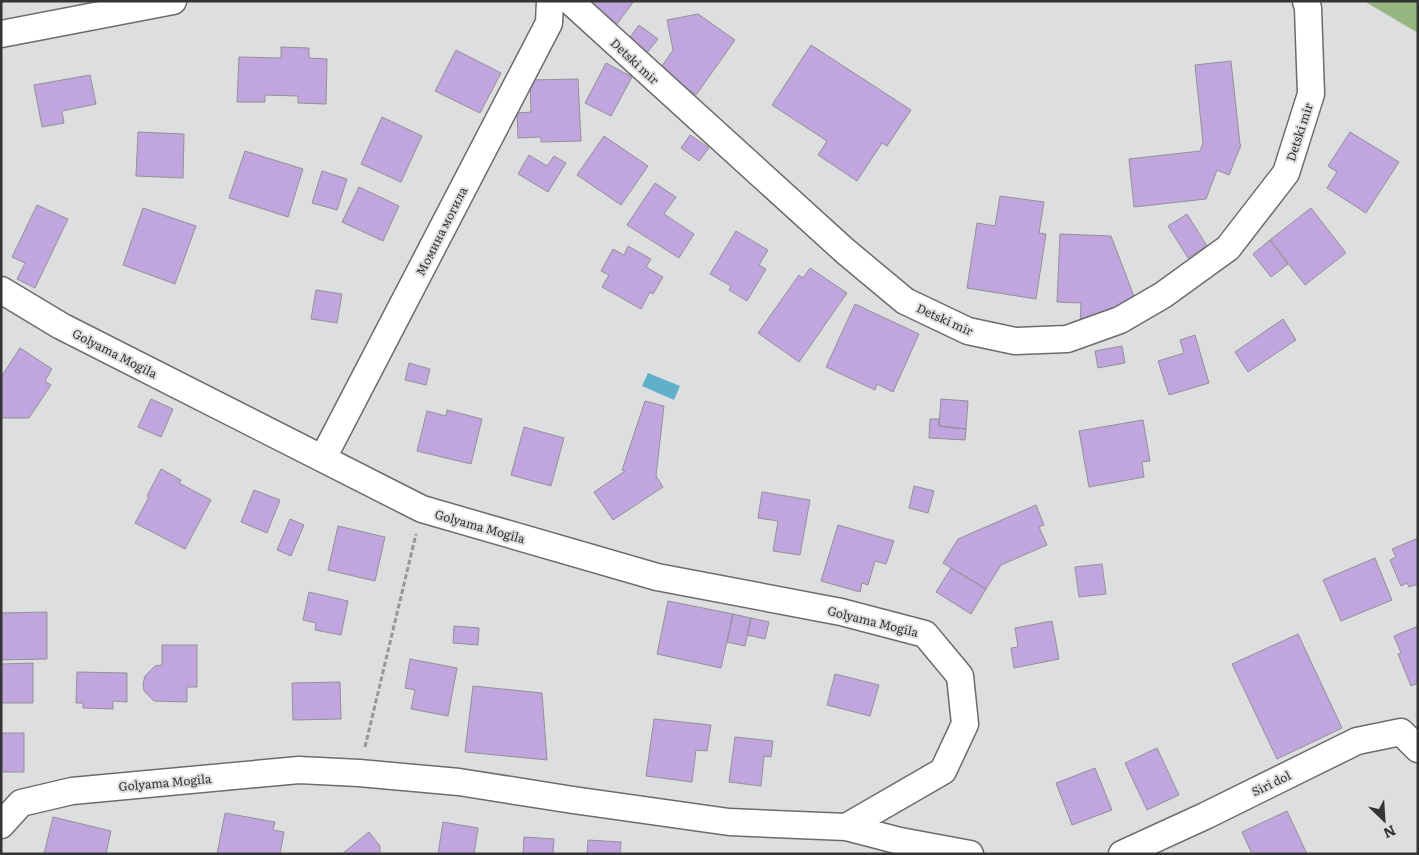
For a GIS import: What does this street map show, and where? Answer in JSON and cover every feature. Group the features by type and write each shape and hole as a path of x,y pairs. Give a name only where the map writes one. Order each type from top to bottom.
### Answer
{"street":[{"path":"1,34 174,1"},
{"name":"Момина могила","path":"323,458 549,23 550,1"},
{"name":"Detski mir","path":"570,1 845,251 905,301 968,331 1015,341 1067,340 1120,320 1163,295 1228,248 1286,174 1311,94 1308,8 1306,1"},
{"name":"Golyama Mogila","path":"1,290 61,326 422,510 657,577 841,612 925,634 960,676 965,724 943,771 846,827 729,822 459,782 359,772 299,770 72,791 21,803 1,825"},
{"name":"Siri dol","path":"1122,854 1205,816 1356,741 1401,732 1418,749"},
{"path":"846,827 900,842 970,854"}],"path":[{"path":"359,772 422,510"}],"green space":[{"path":"1364,1 1418,1 1418,33"}],"water":[{"path":"648,373 680,386 674,400 642,386"}],"building":[{"path":"582,1 634,1 614,28"},
{"path":"698,14 735,40 696,95 660,69 673,50 667,20"},
{"path":"639,25 658,39 645,55 627,41"},
{"path":"811,45 911,110 887,146 882,143 857,181 818,155 827,141 772,105"},
{"path":"281,47 309,48 309,58 327,59 326,104 298,103 298,96 265,95 265,102 237,102 239,57 281,58"},
{"path":"456,50 501,73 480,113 435,91"},
{"path":"1231,61 1241,145 1229,175 1217,170 1206,199 1134,207 1129,159 1200,151 1203,143 1195,65"},
{"path":"606,63 632,77 611,116 585,103"},
{"path":"90,75 96,104 62,111 64,123 42,127 34,85"},
{"path":"578,79 581,141 541,142 541,137 518,138 517,113 531,112 530,80"},
{"path":"382,117 422,136 401,182 361,164"},
{"path":"138,132 184,134 183,178 136,176"},
{"path":"1350,132 1399,162 1366,213 1327,188 1337,172 1328,166"},
{"path":"690,135 709,148 699,161 681,148"},
{"path":"604,136 648,166 621,205 577,175"},
{"path":"245,151 303,169 288,217 229,198"},
{"path":"529,155 547,166 554,156 566,163 548,192 518,174"},
{"path":"322,171 347,179 337,210 312,203"},
{"path":"655,183 676,197 664,214 694,234 679,258 627,225"},
{"path":"359,187 399,206 383,241 342,222"},
{"path":"1000,196 1044,202 1039,233 1046,234 1036,299 967,288 977,223 995,226"},
{"path":"37,205 68,219 35,288 17,279 25,263 12,257"},
{"path":"143,208 196,226 175,284 123,265"},
{"path":"1311,208 1346,253 1305,285 1270,240"},
{"path":"1187,214 1207,246 1188,258 1168,226"},
{"path":"736,231 768,250 759,265 766,269 747,301 729,290 731,286 710,274"},
{"path":"1060,234 1111,236 1137,304 1080,325 1081,303 1057,302"},
{"path":"1270,240 1288,264 1271,277 1253,254"},
{"path":"628,246 651,259 646,267 663,277 653,294 650,292 641,309 602,287 609,275 601,271 613,249 624,255"},
{"path":"810,268 847,293 799,362 758,333 799,275 803,278"},
{"path":"316,290 342,294 337,323 311,319"},
{"path":"855,304 919,334 893,392 877,384 875,390 826,367"},
{"path":"1283,319 1296,340 1248,372 1235,352"},
{"path":"1195,335 1209,383 1169,395 1158,361 1184,353 1180,340"},
{"path":"1122,346 1125,363 1098,368 1095,351"},
{"path":"20,348 52,369 45,381 51,385 29,418 1,418 1,377"},
{"path":"409,363 430,369 426,385 405,380"},
{"path":"151,399 173,409 161,437 138,427"},
{"path":"941,399 968,401 966,429 939,426"},
{"path":"645,401 664,406 656,476 663,487 613,520 594,492 625,471 622,470"},
{"path":"447,410 482,419 471,464 417,451 427,411 446,416"},
{"path":"930,419 939,419 939,426 966,429 965,440 929,438"},
{"path":"1143,420 1150,461 1142,462 1144,477 1089,487 1079,431"},
{"path":"524,427 564,438 551,486 511,475"},
{"path":"161,469 181,480 179,483 211,500 185,549 135,523"},
{"path":"914,486 934,491 928,513 909,508"},
{"path":"254,490 280,500 267,533 241,522"},
{"path":"762,492 810,500 800,555 773,551 778,521 758,518"},
{"path":"1036,505 1044,525 1039,527 1047,545 1001,565 986,589 943,563 958,539"},
{"path":"290,519 304,525 291,556 277,550"},
{"path":"838,525 894,541 886,564 875,561 868,585 862,583 860,592 821,581"},
{"path":"338,526 385,537 375,581 328,570"},
{"path":"1418,538 1418,584 1409,587 1407,583 1401,586 1390,560 1396,557 1392,549"},
{"path":"1375,558 1392,600 1341,621 1323,580"},
{"path":"1102,564 1106,594 1079,597 1075,567"},
{"path":"951,568 986,589 971,614 936,592"},
{"path":"309,592 348,601 341,635 315,630 316,623 303,620"},
{"path":"668,601 733,614 721,668 657,654"},
{"path":"47,612 47,659 1,660 1,613"},
{"path":"733,614 751,618 745,646 727,642"},
{"path":"751,618 769,622 765,639 747,635"},
{"path":"1052,621 1059,659 1014,668 1011,648 1018,647 1015,628"},
{"path":"454,626 479,628 478,645 453,643"},
{"path":"1418,626 1418,683 1411,686 1398,654 1401,653 1394,636"},
{"path":"1298,634 1342,728 1277,759 1232,664"},
{"path":"162,645 197,645 197,687 187,687 187,702 154,701 144,691 145,676 155,666 162,665"},
{"path":"410,659 457,668 448,716 411,709 415,690 405,688"},
{"path":"33,663 33,703 1,703 1,664"},
{"path":"77,672 127,673 127,702 113,701 113,709 83,708 83,703 76,703"},
{"path":"835,674 879,685 870,716 827,705"},
{"path":"340,682 341,719 293,720 292,683"},
{"path":"473,686 542,693 547,760 465,752"},
{"path":"654,719 711,725 707,751 696,750 692,782 646,776"},
{"path":"1,733 24,733 24,772 1,772"},
{"path":"735,737 773,741 771,757 764,756 761,786 729,782"},
{"path":"1157,748 1179,795 1147,810 1125,763"},
{"path":"1095,768 1112,810 1072,825 1056,783"},
{"path":"1287,811 1307,854 1252,854 1242,832"},
{"path":"225,813 275,822 273,830 284,832 280,854 217,854"},
{"path":"53,817 111,831 106,854 44,854"},
{"path":"443,822 478,828 474,854 438,854"},
{"path":"369,832 380,846 380,854 342,854"},
{"path":"524,837 554,839 553,854 523,854"},
{"path":"588,840 621,842 620,854 587,854"}]}
